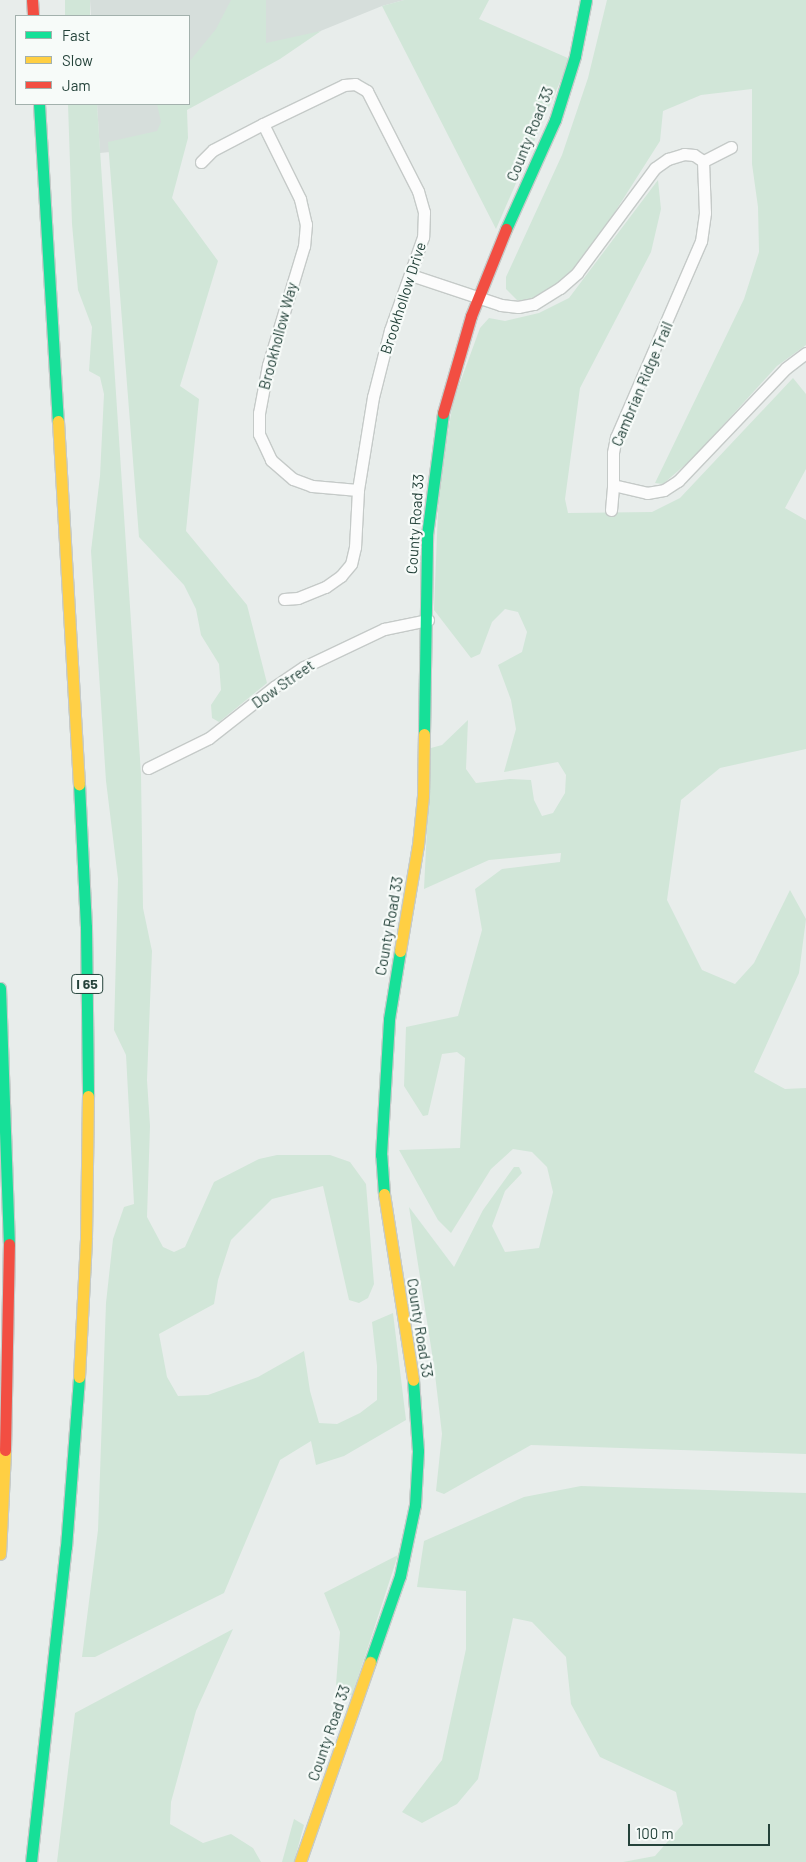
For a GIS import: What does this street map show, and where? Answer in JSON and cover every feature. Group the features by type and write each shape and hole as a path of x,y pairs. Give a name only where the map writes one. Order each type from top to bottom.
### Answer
{"main road":[{"path":"32,0 33,15"},
{"name":"County Road 33","path":"300,1862 400,1576 415,1506 418,1451 414,1386 405,1319 384,1199 381,1155 389,1019 418,845 423,796 428,620 427,535 434,461 456,365 478,298 504,234 555,120 575,56 586,0"},
{"name":"I 65","path":"31,1862 66,1546 77,1424 86,1237 88,1126 88,997 82,819 38,105"},
{"path":"0,988 8,1241 6,1430 0,1554"}],"street":[{"name":"Brookhollow Drive","path":"201,162 213,150 263,124 344,85 355,84 364,87 423,204 425,229 380,365 366,431 358,490 355,547 347,570 320,589 298,598 284,599"},
{"name":"Brookhollow Way","path":"263,124 300,199 306,224 304,246 268,365 259,413 259,434 271,460 293,479 312,486 358,490"},
{"path":"411,275 478,298 518,307 534,304 549,296 577,273 655,168 668,159 684,154 694,155 703,161 731,146"},
{"name":"Cambrian Ridge Trail","path":"611,510 613,454 616,437 700,246 705,213 703,161"},
{"path":"613,485 655,493 671,485 786,368 806,353"},
{"name":"Dow Street","path":"148,768 209,738 274,687 304,667 384,629 428,620"}],"shaded area":[{"path":"90,0 404,0 382,6 232,67 190,94 190,15 91,15"},
{"path":"97,105 175,105 170,146 100,153"}],"green space":[{"path":"65,0 90,0 90,15 65,15"},
{"path":"231,0 266,0 266,43 321,31 280,59 187,110 188,138 172,198 218,261 180,386 199,399 186,531 247,605 267,683 219,722 212,718 211,705 221,690 219,664 201,635 196,609 184,585 139,537 108,142 157,131 161,122 157,105 190,105 190,61 216,29"},
{"path":"404,0 489,0 479,19 570,59 496,229 382,6"},
{"path":"607,0 806,0 806,345 777,366 693,458 663,484 655,483 744,299 759,252 758,207 752,164 752,89 701,95 663,111 660,141 585,259 555,286 538,297 525,301 517,300 506,289 506,277 562,155 588,78"},
{"path":"68,105 97,105 141,774 143,908 152,951 147,1080 150,1126 147,1217 163,1247 174,1252 185,1247 214,1182 259,1159 277,1155 330,1155 350,1162 366,1184 374,1284 368,1298 359,1303 349,1300 323,1186 272,1199 231,1240 218,1280 214,1304 159,1334 167,1377 178,1396 208,1395 258,1377 304,1351 310,1391 319,1423 337,1424 360,1413 377,1400 377,1366 372,1322 393,1313 406,1420 344,1456 316,1465 311,1441 280,1460 224,1593 95,1657 82,1657 98,1530 106,1303 113,1239 124,1207 134,1204 126,1055 114,1030 118,879 106,781 91,551 100,476 104,394 100,377 89,371 92,327 78,290 72,224"},
{"path":"658,180 661,209 651,252 580,388 565,499 568,513 652,512 680,498 793,378 806,394 806,469 785,508 806,520 806,749 720,768 681,800 667,900 702,970 735,984 754,963 790,890 806,919 799,973 754,1072 785,1089 806,1088 806,1454 531,1445 444,1494 436,1491 442,1434 434,1366 409,1207 454,1267 483,1210 514,1167 519,1167 522,1173 505,1191 492,1226 505,1252 539,1248 553,1192 547,1167 532,1152 513,1149 491,1169 451,1233 438,1220 399,1150 460,1148 465,1058 457,1052 442,1054 428,1115 423,1116 404,1086 406,1027 458,1016 482,930 475,889 502,869 560,862 561,853 489,860 424,889 431,748 442,745 468,720 466,769 476,783 510,779 531,780 534,800 542,816 553,813 565,793 566,775 558,762 504,772 516,729 511,700 498,665 522,652 527,632 518,612 505,609 492,622 480,654 471,658 434,610 439,486 453,402 480,328 489,318 505,321 539,313 569,298"},
{"path":"581,1486 806,1493 806,1862 623,1862 655,1856 683,1824 676,1792 600,1757 571,1704 566,1657 532,1622 513,1618 478,1779 457,1804 422,1823 402,1812 442,1760 466,1649 466,1591 417,1587 424,1541 524,1497"},
{"path":"398,1555 352,1696 336,1685 340,1632 324,1593"},
{"path":"233,1629 196,1711 171,1802 170,1824 203,1843 231,1834 253,1848 261,1862 57,1862 75,1713"},
{"path":"294,1819 304,1825 294,1862 282,1862"}],"traffic: fast":[{"path":"506,229 555,120 575,56 586,0"},
{"path":"39,105 58,421"},
{"path":"424,734 427,535 443,413"},
{"path":"79,784 86,927 88,1096"},
{"path":"384,1194 381,1155 389,1019 400,951"},
{"path":"0,988 9,1244"},
{"path":"31,1862 66,1547 79,1377"},
{"path":"370,1662 400,1576 415,1505 418,1451 413,1380"}],"traffic: slow":[{"path":"58,421 79,784"},
{"path":"400,951 418,845 423,796 424,734"},
{"path":"79,1377 86,1237 88,1096"},
{"path":"384,1194 413,1380"},
{"path":"0,1554 5,1450"},
{"path":"300,1862 370,1662"}],"traffic: jam":[{"path":"32,0 33,15"},
{"path":"443,413 471,316 506,229"},
{"path":"5,1450 9,1244"}]}
